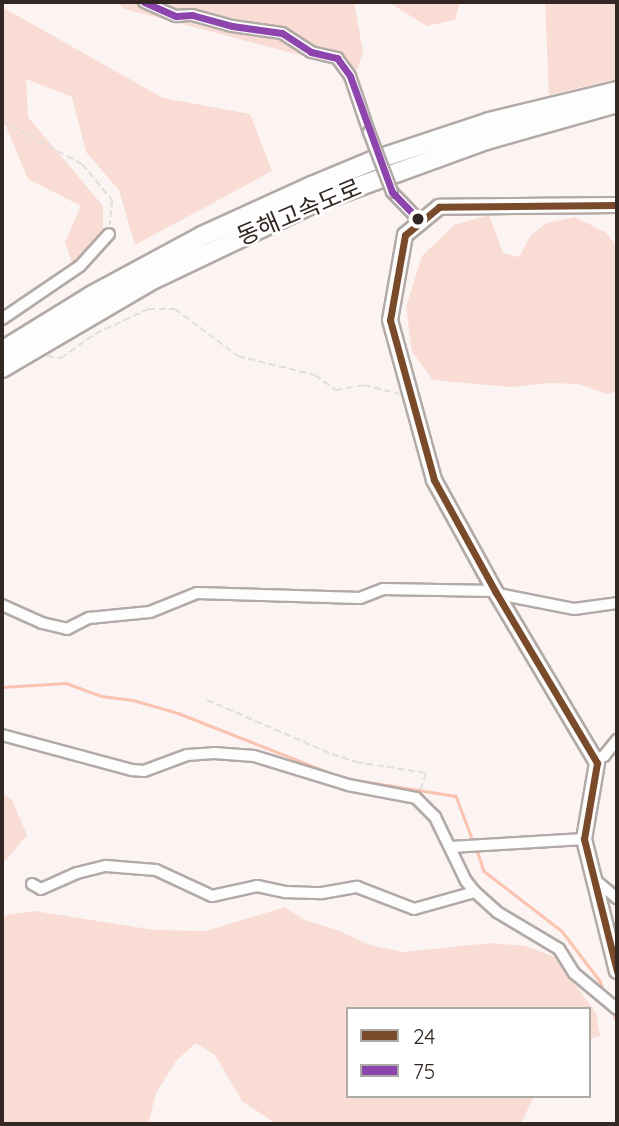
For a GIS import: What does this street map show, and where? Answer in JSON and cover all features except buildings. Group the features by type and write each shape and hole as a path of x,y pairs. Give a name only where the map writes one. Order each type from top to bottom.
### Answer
{"highway":[{"name":"동해고속도로","path":"2,351 91,296 191,242 314,185 372,161 489,122 617,91"},
{"name":"동해고속도로","path":"2,368 153,279 316,202 475,144 617,103"}],"street":[{"path":"144,2 176,16 192,15 232,26 282,33 311,52 337,58 350,76 391,192 421,222"},
{"path":"617,205 439,207 405,235 390,320 434,480 595,760 584,839 617,971"},
{"path":"2,319 80,266 109,234"},
{"path":"2,605 42,623 66,629 89,618 150,612 197,593 360,598 383,589 496,592 574,609 617,603"},
{"path":"2,735 132,770 145,771 187,755 254,756 348,785 416,798 435,817 456,846 466,881 475,892 497,912 559,949 588,987 616,1008"},
{"path":"595,760 604,756 617,740"},
{"path":"456,846 584,839"},
{"path":"32,884 41,889 77,873 106,866 156,870 212,896 257,887 286,892 322,893 357,887 414,909 475,892"},
{"path":"594,878 617,899"}],"path":[{"path":"2,121 82,164 112,200 109,234"},
{"path":"47,355 61,359 95,334 148,309 175,309 238,356 315,375 336,390 364,385 412,399"},
{"path":"207,700 332,754 356,762 426,773 418,794"}],"shaded area":[{"path":"116,2 354,2 363,52 357,70 125,9"},
{"path":"388,2 460,2 455,20 427,26"},
{"path":"545,2 617,2 617,79 549,95"},
{"path":"2,7 163,98 250,114 272,171 135,245 119,190 86,152 72,97 26,79 28,117 103,206 103,240 72,263 65,242 81,206 28,179 2,117"},
{"path":"489,215 503,253 519,257 531,235 547,223 575,217 605,232 617,246 617,392 606,394 579,384 549,383 511,387 433,380 412,352 406,307 422,256 454,225"},
{"path":"2,793 12,800 27,835 6,860 2,861"},
{"path":"285,907 305,920 337,930 370,945 403,952 491,943 525,946 555,957 596,1013 600,1036 591,1038 591,1007 346,1007 346,1098 533,1098 521,1124 276,1124 242,1101 215,1055 196,1043 176,1061 156,1093 148,1124 2,1124 2,919 7,915 35,911 154,930 206,931"}],"waterway":[{"path":"2,687 66,683 101,696 133,700 178,713 343,778 456,796 473,841"},
{"path":"476,847 484,871 562,931 600,981 605,994"},
{"path":"612,1009 617,1022"}],"transit line":[{"name":"75","path":"144,2 176,16 192,15 232,26 282,33 311,52 337,58 350,76 392,192 421,222"},
{"name":"24","path":"617,205 439,207 405,235 390,320 434,480 495,591 597,763 584,839 617,971"}]}
